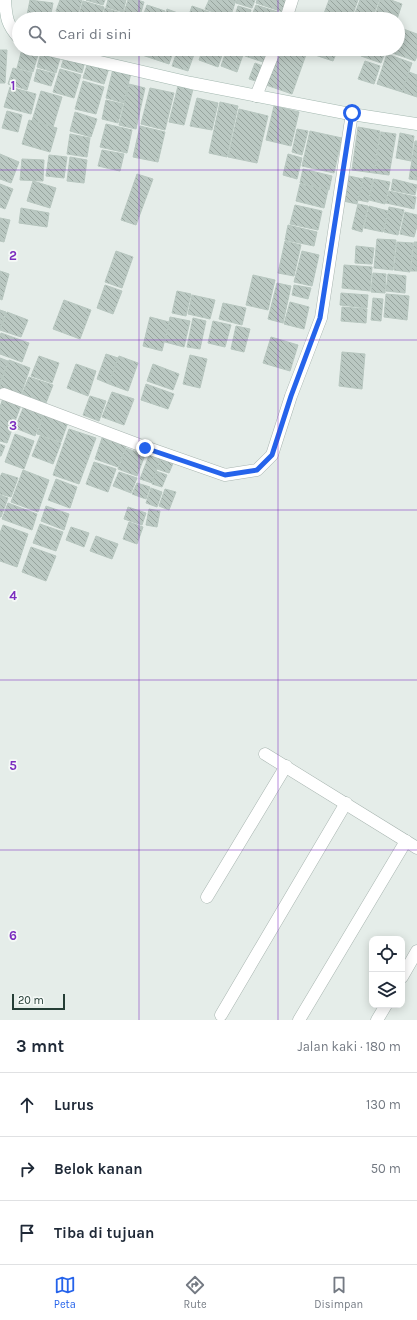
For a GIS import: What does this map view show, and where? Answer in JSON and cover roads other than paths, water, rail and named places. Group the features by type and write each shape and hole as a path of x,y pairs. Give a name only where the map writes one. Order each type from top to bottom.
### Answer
{"street":[{"path":"5,0 6,16 12,31"},
{"path":"288,12 292,0"},
{"path":"74,56 191,83 256,96 417,124"},
{"path":"256,96 272,56"},
{"path":"4,394 145,448 225,475 257,470 272,455 291,396 320,318 352,113"},
{"path":"265,754 417,848"},
{"path":"207,897 286,766"},
{"path":"221,1015 346,803"},
{"path":"299,1020 406,841"},
{"path":"405,972 417,951"},
{"path":"377,1020 384,1008"}]}
